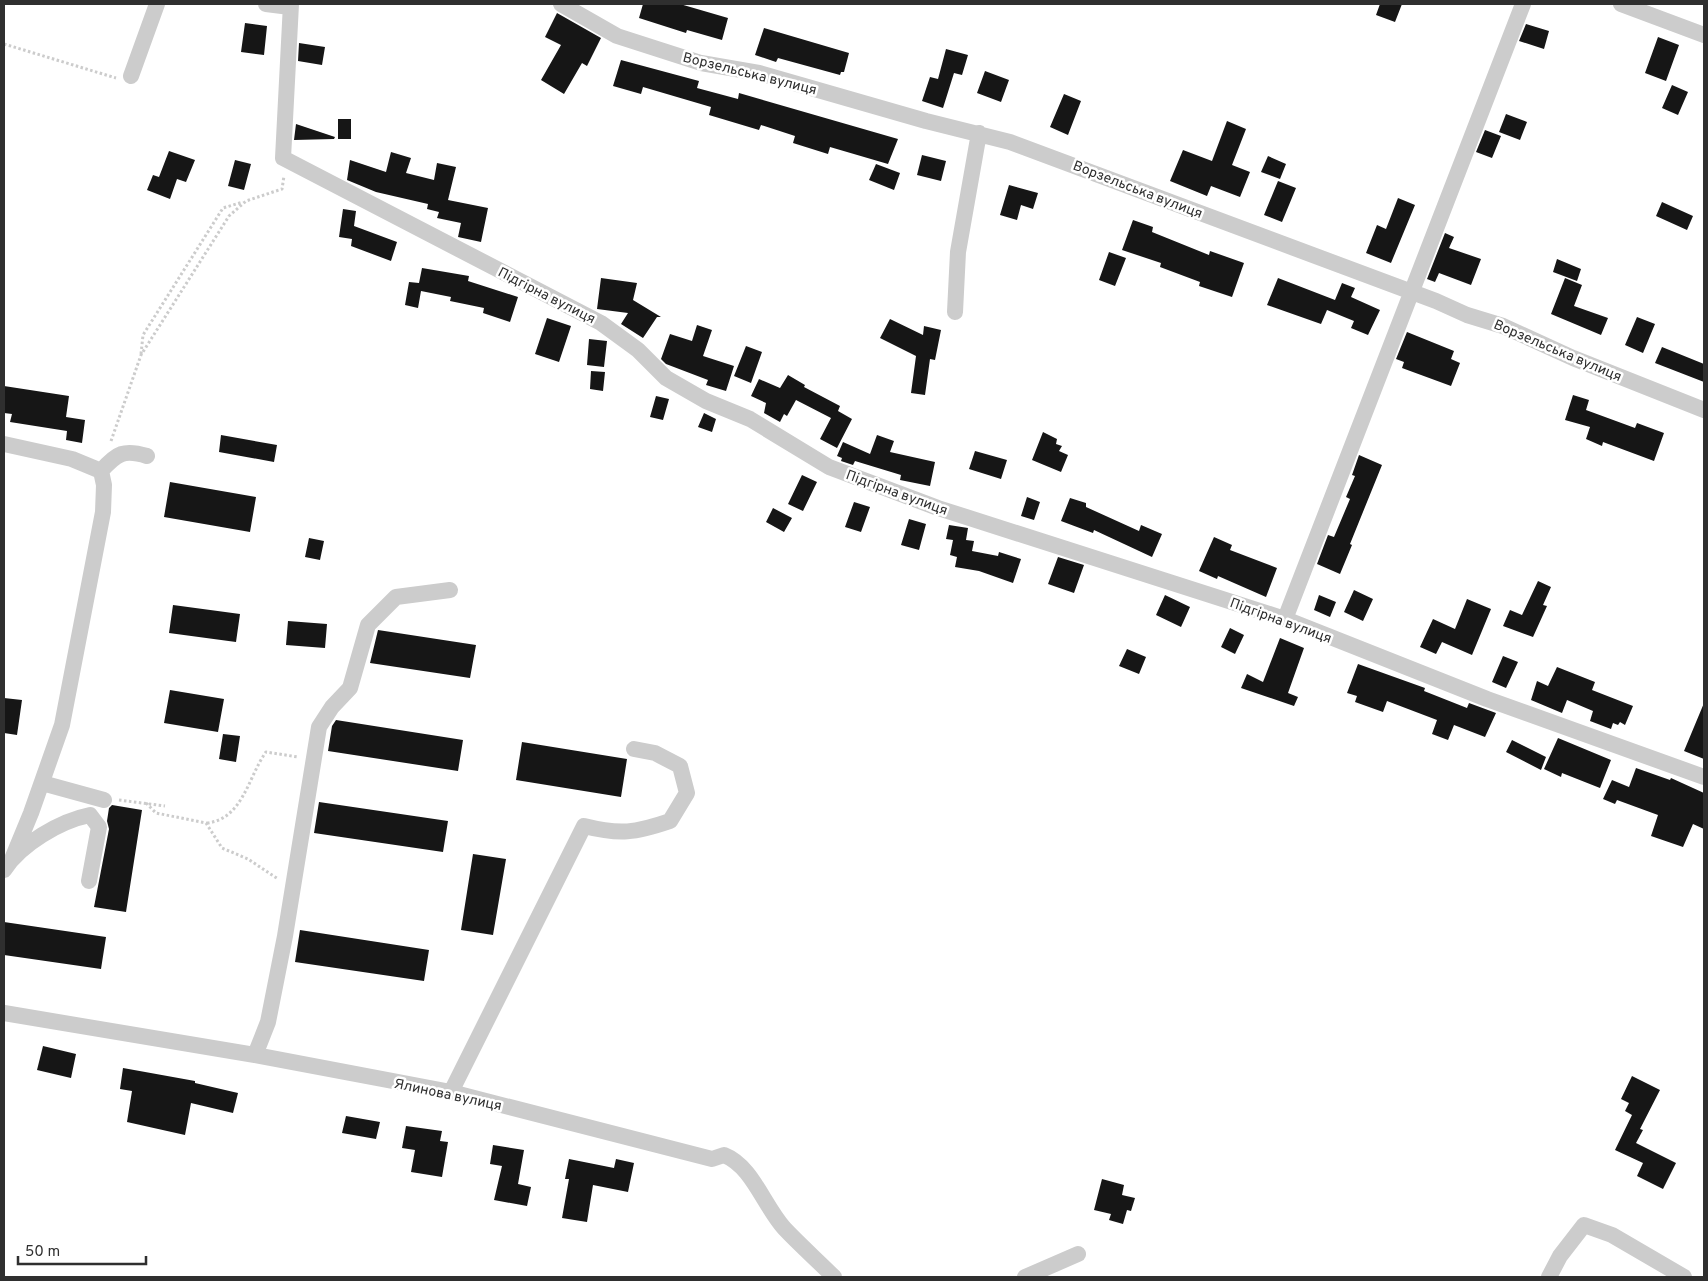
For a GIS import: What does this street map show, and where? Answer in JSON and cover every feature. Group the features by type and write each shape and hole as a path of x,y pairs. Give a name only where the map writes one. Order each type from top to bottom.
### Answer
{"street":[{"path":"131,76 156,4"},
{"path":"266,4 291,5 283,158 288,161"},
{"name":"Ворзельська вулиця","path":"561,4 617,36 701,63 759,73 926,121 1010,142 1436,301 1467,315 1503,326 1573,358 1704,410"},
{"path":"1285,619 1523,4"},
{"path":"1621,4 1704,35"},
{"path":"955,312 958,252 979,133"},
{"name":"Підгірна вулиця","path":"288,161 601,323 638,350 666,378 706,402 750,419 829,467 938,508 1285,619 1486,699 1704,777"},
{"path":"4,444 72,459 101,470"},
{"path":"101,470 112,458 130,451 146,456"},
{"path":"8,864 42,783 62,725 83,625 103,512 104,485 101,470"},
{"path":"255,1055 268,1022 292,893 319,727 332,707 350,688 368,625 396,597 450,590"},
{"path":"451,1092 584,826 608,832 638,832 670,821 687,793 680,766 655,753 634,749"},
{"path":"42,783 104,800"},
{"path":"8,864 57,826 74,819 90,816 99,826 89,881"},
{"name":"Ялинова вулиця","path":"4,1013 255,1055 451,1092 712,1159 724,1155 734,1159 749,1173 766,1205 784,1227 834,1277"},
{"path":"1549,1277 1560,1256 1584,1225 1612,1235 1684,1277"},
{"path":"1025,1277 1078,1254"}],"path":[{"path":"4,44 122,80 131,76"},
{"path":"141,355 142,335 223,208 282,189 288,161"},
{"path":"110,444 141,355 229,216 246,201"},
{"path":"146,803 156,813 206,823 218,822 236,808 266,752 314,760"},
{"path":"104,800 165,806"},
{"path":"206,823 222,848 248,859 283,882 292,893"}],"building":[{"path":"643,4 680,4 728,18 722,40 687,30 686,33 639,18"},
{"path":"1380,4 1402,4 1395,22 1376,15"},
{"path":"557,13 601,38 587,66 582,63 564,94 541,80 561,45 545,37"},
{"path":"245,23 267,26 264,55 241,52"},
{"path":"1526,24 1549,31 1544,49 1519,41"},
{"path":"764,28 849,53 844,72 841,72 840,75 778,58 776,62 755,55"},
{"path":"1658,37 1679,45 1666,81 1645,73"},
{"path":"299,43 325,47 322,65 298,61"},
{"path":"946,49 968,55 962,75 954,73 943,108 922,101 930,77 938,79"},
{"path":"621,60 699,81 697,88 738,99 739,93 898,139 888,164 830,147 828,154 793,143 795,136 761,125 759,130 709,115 711,107 643,87 641,94 613,86"},
{"path":"985,71 1009,80 1001,102 977,93"},
{"path":"1672,85 1688,92 1678,115 1662,108"},
{"path":"1064,94 1081,101 1068,135 1050,127"},
{"path":"1506,114 1527,122 1520,140 1499,132"},
{"path":"338,119 351,119 351,139 338,139"},
{"path":"1227,121 1246,129 1232,165 1250,172 1240,197 1211,186 1207,196 1170,181 1183,150 1212,161"},
{"path":"296,124 335,137 334,139 294,140"},
{"path":"1485,130 1501,136 1492,158 1476,152"},
{"path":"169,151 195,160 186,182 177,179 170,199 147,190 153,175 159,177"},
{"path":"391,152 411,158 406,173 434,180 437,163 456,167 448,200 488,208 481,242 458,237 461,223 437,218 439,212 427,209 428,204 376,192 347,180 350,160 386,172"},
{"path":"922,155 946,161 941,181 917,175"},
{"path":"1268,156 1286,164 1280,179 1261,172"},
{"path":"235,160 251,164 244,190 228,186"},
{"path":"876,164 900,173 894,190 869,180"},
{"path":"1278,181 1296,188 1282,222 1264,215"},
{"path":"1009,185 1038,193 1033,209 1021,205 1017,220 1000,215"},
{"path":"1398,198 1415,205 1391,263 1366,253 1377,225 1386,229"},
{"path":"1662,202 1693,216 1687,230 1656,216"},
{"path":"343,209 356,211 354,226 397,242 391,261 351,246 352,239 339,237"},
{"path":"1133,220 1153,227 1152,232 1209,255 1210,251 1244,263 1232,297 1199,286 1200,282 1160,267 1161,263 1122,250"},
{"path":"1445,233 1454,237 1449,248 1481,259 1471,285 1439,273 1435,282 1427,279"},
{"path":"1109,252 1126,258 1115,286 1099,280"},
{"path":"1557,259 1581,269 1577,281 1553,272"},
{"path":"422,268 469,276 468,281 518,297 510,322 483,313 484,308 450,301 451,297 421,291 418,308 405,305 409,282 419,283"},
{"path":"601,278 637,283 633,300 661,317 657,317 643,338 621,324 628,313 597,309"},
{"path":"1278,278 1335,300 1342,283 1355,288 1351,297 1380,310 1368,335 1351,328 1354,321 1327,310 1321,324 1267,305"},
{"path":"1565,278 1582,285 1574,306 1608,318 1601,335 1551,314"},
{"path":"1637,317 1655,324 1643,353 1625,345"},
{"path":"547,318 571,326 559,362 535,354"},
{"path":"890,319 923,335 924,326 941,330 935,360 930,359 925,395 911,393 916,356 880,338"},
{"path":"697,325 712,330 703,356 734,366 726,391 706,385 708,380 666,364 661,359 670,334 692,341"},
{"path":"1407,332 1454,351 1451,359 1460,363 1451,386 1402,368 1404,362 1396,359"},
{"path":"589,339 607,341 604,367 587,365"},
{"path":"746,346 762,352 751,383 734,376"},
{"path":"1662,347 1704,364 1704,382 1655,363"},
{"path":"591,371 605,372 603,391 590,389"},
{"path":"788,375 805,385 804,387 840,406 838,411 852,419 837,448 820,439 831,418 796,400 787,416 784,414 780,422 764,413 766,403 751,396 759,379 780,388"},
{"path":"4,386 69,396 66,417 85,420 82,443 66,440 67,431 10,422 12,414 4,413"},
{"path":"1573,395 1589,400 1586,410 1635,428 1637,423 1664,433 1654,461 1603,442 1602,446 1586,439 1590,427 1565,420"},
{"path":"656,396 669,399 663,420 650,417"},
{"path":"704,413 716,419 712,432 698,427"},
{"path":"1043,432 1057,439 1056,444 1062,446 1059,451 1068,455 1061,472 1032,460"},
{"path":"221,435 277,445 274,462 219,452"},
{"path":"877,435 894,441 890,452 935,462 930,486 900,480 901,475 855,461 853,465 841,461 842,458 837,456 843,442 870,454"},
{"path":"975,451 1007,460 1001,479 969,469"},
{"path":"1359,455 1382,465 1340,574 1317,564 1328,535 1334,537 1350,499 1346,497 1355,476 1352,475"},
{"path":"802,475 817,482 803,511 788,504"},
{"path":"170,482 256,497 250,532 164,517"},
{"path":"1027,497 1040,502 1034,520 1021,516"},
{"path":"1070,498 1086,503 1086,507 1139,531 1141,525 1162,534 1152,557 1094,530 1093,533 1061,521"},
{"path":"854,502 870,507 861,532 845,527"},
{"path":"773,508 792,518 784,532 766,522"},
{"path":"909,519 926,524 919,550 901,545"},
{"path":"949,525 968,528 966,540 974,541 972,551 998,556 999,552 1021,559 1013,583 979,571 955,567 957,557 950,555 953,540 946,539"},
{"path":"1214,537 1232,545 1230,550 1277,568 1266,597 1218,576 1217,579 1199,571"},
{"path":"309,538 324,541 320,560 305,557"},
{"path":"1058,557 1084,565 1074,593 1048,584"},
{"path":"1538,581 1551,587 1543,605 1547,606 1533,637 1503,626 1510,610 1522,615"},
{"path":"1354,590 1373,599 1363,621 1344,612"},
{"path":"1165,595 1190,607 1181,627 1156,615"},
{"path":"1319,595 1336,602 1330,617 1314,610"},
{"path":"1467,599 1491,609 1472,655 1442,642 1436,654 1420,647 1433,619 1455,629"},
{"path":"173,605 240,614 236,642 169,633"},
{"path":"288,621 327,624 325,648 286,645"},
{"path":"1230,628 1244,635 1235,654 1221,647"},
{"path":"378,630 476,645 470,678 370,663"},
{"path":"1280,638 1304,648 1288,693 1298,697 1294,706 1241,688 1247,674 1263,682"},
{"path":"1127,649 1146,657 1139,674 1119,666"},
{"path":"1503,656 1518,662 1506,688 1492,682"},
{"path":"1358,664 1425,688 1424,691 1467,708 1469,703 1496,713 1485,737 1454,725 1448,740 1432,734 1437,720 1387,701 1383,712 1355,702 1357,696 1347,693"},
{"path":"1557,667 1595,682 1592,690 1633,706 1625,725 1620,722 1618,725 1613,723 1611,729 1590,721 1593,711 1567,700 1562,713 1531,700 1537,681 1548,686"},
{"path":"170,690 224,699 218,732 164,723"},
{"path":"4,698 22,700 17,735 4,733"},
{"path":"1704,703 1704,759 1684,751"},
{"path":"336,720 463,740 458,771 328,751 332,726"},
{"path":"223,734 240,736 236,762 219,759"},
{"path":"1558,738 1611,760 1600,788 1562,773 1561,777 1544,769"},
{"path":"1512,740 1546,757 1541,770 1506,752"},
{"path":"522,742 627,759 621,797 516,780"},
{"path":"1636,768 1670,780 1671,778 1704,793 1704,829 1693,824 1683,847 1651,836 1658,815 1617,800 1615,804 1603,799 1612,780 1629,787"},
{"path":"319,802 448,821 443,852 314,833"},
{"path":"112,805 142,810 126,912 94,907 109,829 107,821 109,808"},
{"path":"473,854 506,859 493,935 461,930"},
{"path":"4,922 106,937 101,969 4,955"},
{"path":"300,930 429,950 424,981 295,962"},
{"path":"43,1046 76,1054 71,1078 37,1070"},
{"path":"123,1068 195,1081 195,1083 238,1093 233,1113 191,1103 185,1135 127,1122 132,1091 120,1089"},
{"path":"1632,1076 1660,1090 1640,1129 1643,1130 1636,1143 1676,1163 1663,1189 1637,1176 1643,1163 1615,1150 1632,1115 1625,1111 1629,1103 1621,1099"},
{"path":"346,1116 380,1122 376,1139 342,1133"},
{"path":"406,1126 442,1131 440,1141 448,1142 442,1177 411,1172 415,1150 402,1148"},
{"path":"493,1145 524,1150 518,1184 531,1187 527,1206 494,1200 502,1166 490,1164"},
{"path":"569,1159 614,1168 616,1159 634,1163 628,1192 593,1185 587,1222 562,1218 569,1179 565,1179"},
{"path":"1102,1179 1124,1185 1122,1195 1135,1198 1131,1211 1127,1210 1123,1224 1109,1220 1111,1214 1094,1210"}]}
